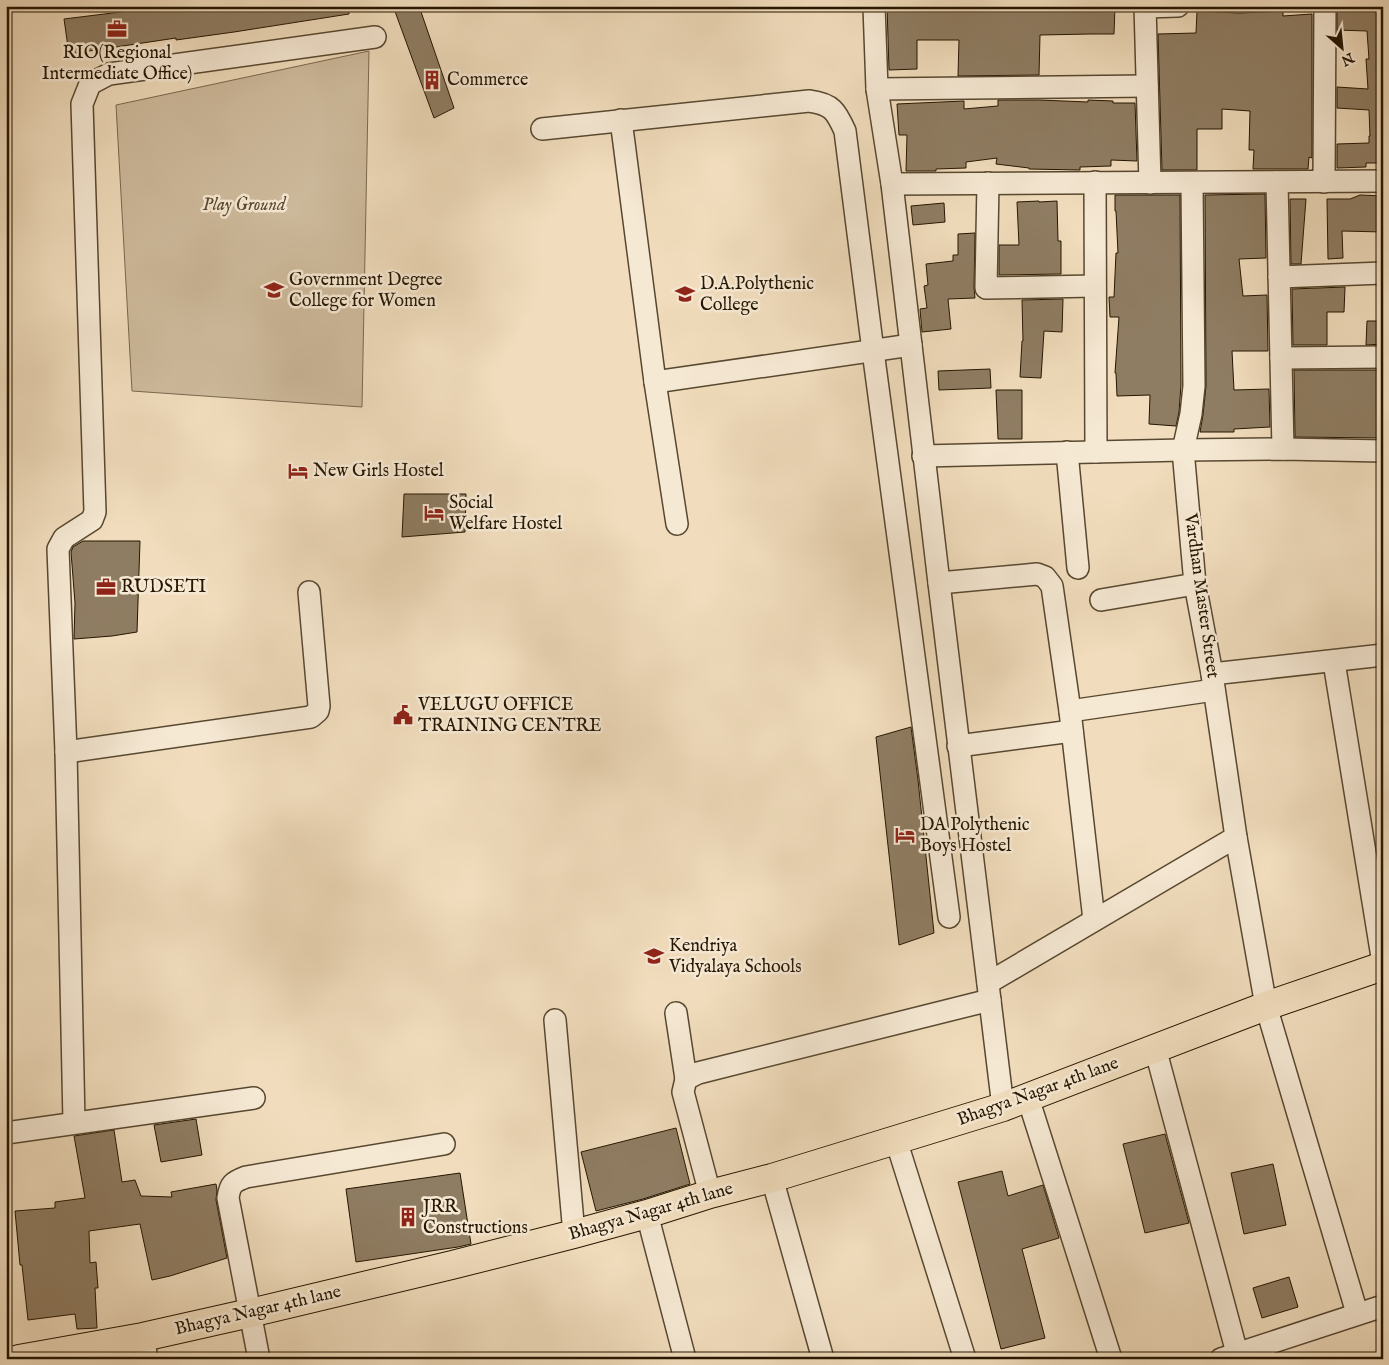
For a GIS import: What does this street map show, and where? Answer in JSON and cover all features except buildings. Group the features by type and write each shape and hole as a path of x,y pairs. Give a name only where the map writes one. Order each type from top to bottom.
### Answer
{"main road":[{"name":"Bhagya Nagar 4th lane","path":"19,1359 145,1348 250,1313 574,1234 772,1178 1003,1107 1266,1006 1383,965"}],"street":[{"path":"874,6 877,89 892,184 923,456 1003,1107"},
{"path":"1150,183 1145,6 1178,6"},
{"path":"1324,182 1325,6"},
{"path":"74,1122 66,752 58,549 64,538 92,520 95,512 82,104 90,84 109,74 375,37"},
{"path":"877,89 1148,86"},
{"path":"542,129 809,101 824,103 833,110 840,120 845,131 949,917"},
{"path":"621,120 655,382 677,524"},
{"path":"892,184 1383,181"},
{"path":"1095,182 1096,452"},
{"path":"1277,182 1283,449"},
{"path":"988,183 986,288 1095,286"},
{"name":"Vardhan Master Street","path":"1192,183 1194,386 1191,414 1183,450 1196,584 1236,836 1266,1006 1358,1313"},
{"path":"1279,277 1383,273"},
{"path":"655,382 911,345"},
{"path":"1281,358 1383,357"},
{"path":"923,456 1183,450 1383,451"},
{"path":"1067,452 1078,568"},
{"path":"939,583 1037,574 1045,577 1052,586 1071,721 1094,920"},
{"path":"1102,600 1196,584"},
{"path":"66,752 311,717 318,711 319,706 309,592"},
{"path":"958,746 1071,721 1213,682 1383,656"},
{"path":"1334,662 1383,965"},
{"path":"686,1079 698,1072 989,992 1094,920 1236,836"},
{"path":"676,1012 686,1079 683,1092 710,1194"},
{"path":"555,1020 574,1234"},
{"path":"1155,1048 1229,1356 1383,1306"},
{"path":"6,1133 254,1098"},
{"path":"1028,1098 1111,1359"},
{"path":"896,1140 964,1359"},
{"path":"259,1359 228,1198 229,1187 246,1178 444,1144"},
{"path":"772,1178 823,1359"},
{"path":"647,1214 685,1359"}],"green space":[{"name":"Play Ground","path":"369,51 362,407 132,391 116,105"}],"place":[{"name":"RIO(Regional Intermediate Office)","path":"117,29"},
{"name":"Commerce","path":"432,80"},
{"name":"Government Degree College for Women","path":"274,290"},
{"name":"D.A.Polythenic College","path":"685,294"},
{"name":"New Girls Hostel","path":"298,471"},
{"name":"Social Welfare Hostel","path":"434,513"},
{"name":"RUDSETI","path":"106,587"},
{"name":"VELUGU OFFICE TRAINING CENTRE","path":"403,715"},
{"name":"DA Polythenic Boys Hostel","path":"905,835"},
{"name":"Kendriya Vidyalaya Schools","path":"654,956"},
{"name":"JRR Constructions","path":"408,1217"}]}
